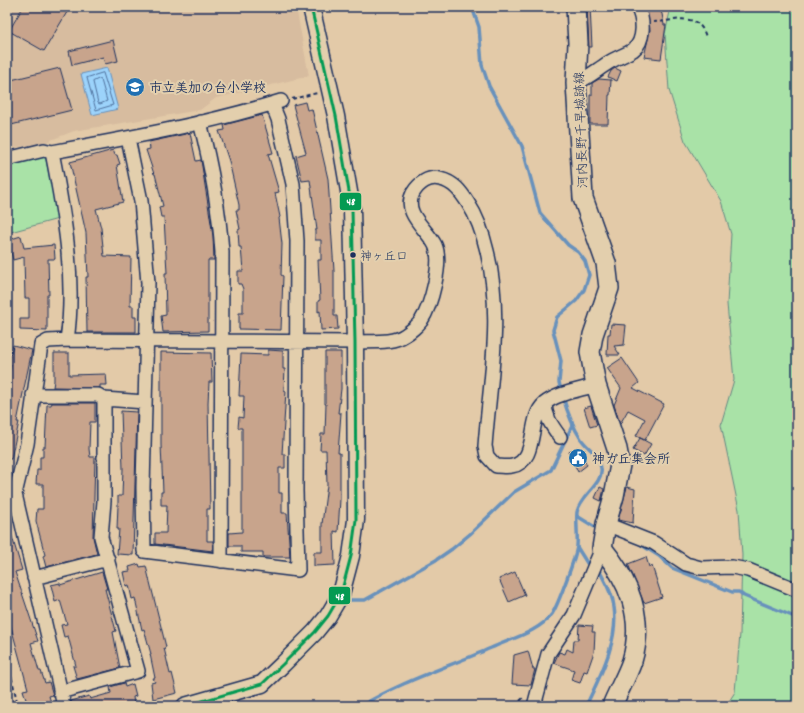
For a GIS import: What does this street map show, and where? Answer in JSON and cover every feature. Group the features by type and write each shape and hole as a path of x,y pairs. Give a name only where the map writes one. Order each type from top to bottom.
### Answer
{"main road":[{"name":"河内長野千早城跡線","path":"576,7 578,43 576,83 583,198 606,263 609,288 593,335 590,352 592,386 617,449 620,464 602,548"},
{"path":"602,548 616,564 628,586 636,618 636,642 631,662 612,706"}],"street":[{"path":"185,706 216,702 262,684 315,632 328,616 341,594 351,556 356,520 355,342 352,210 336,116 311,7"},
{"path":"576,83 587,79 609,63 633,50 638,44 643,22 637,7"},
{"path":"7,159 44,150 52,152 128,138 276,103 292,184 297,241 296,491 298,570 144,551 143,487 147,252 141,201 128,138"},
{"path":"200,122 209,157 220,222 222,252 221,560"},
{"path":"52,152 65,221 70,323 67,340"},
{"path":"64,706 15,494 27,444 41,345 48,341 67,340 355,342 388,340 405,335 421,321 433,289 438,262 436,246 418,222 410,208 412,194 421,182 436,178 450,181 473,210 483,233 492,269 496,314 493,375 485,446 487,456 496,466 512,466 521,461 529,449 539,410 550,400 592,386"},
{"path":"33,395 98,395 104,399 144,402"},
{"path":"60,692 138,671 101,537 104,501 104,399"},
{"path":"550,400 545,412 560,437"},
{"path":"606,524 654,543 686,564 701,568 732,567 748,570 797,590"},
{"path":"534,706 548,654 574,615 602,548"},
{"path":"34,578 108,559"}],"path":[{"path":"643,22 691,20 698,23 704,30 706,37"},
{"path":"276,103 315,94"},
{"path":"7,657 18,706"}],"shaded area":[{"name":"市立美加の台小学校","path":"7,7 296,7 309,76 216,98 200,110 74,131 43,143 7,149"}],"green space":[{"path":"671,7 797,7 797,706 726,706 735,692 740,634 742,555 739,510 721,424 734,380 727,304 731,234 721,201 685,141 669,90 665,34"},
{"path":"45,155 58,219 7,233 7,163"}],"water":[{"path":"107,68 118,109 92,115 81,74"}],"building":[{"path":"23,7 70,7 44,51 9,31"},
{"path":"587,7 590,7 592,47 589,47"},
{"path":"646,7 658,7 662,14 664,25 666,25 661,59 644,57 650,30"},
{"path":"113,40 118,61 105,64 103,57 72,65 69,51"},
{"path":"60,68 72,110 7,126 7,81"},
{"path":"615,68 621,71 617,81 608,77 611,71"},
{"path":"599,79 611,80 608,124 590,124 590,95 592,95 592,83"},
{"path":"305,102 307,110 312,109 328,179 334,271 334,316 337,316 338,329 321,330 320,311 318,312 318,301 320,300 318,260 321,260 321,240 315,240 315,230 317,230 310,180 302,181 296,156 306,153 293,105"},
{"path":"262,115 273,153 268,154 279,192 275,193 280,217 282,244 281,275 283,276 281,330 239,329 239,313 243,313 243,289 241,284 238,284 238,271 243,271 241,247 239,247 238,230 240,229 236,210 239,210 239,205 229,161 219,131 225,130 224,125"},
{"path":"190,133 196,161 201,160 213,236 214,260 208,260 208,331 163,332 161,316 166,315 165,273 167,273 164,217 161,217 159,207 163,206 155,174 146,150 150,149 149,142"},
{"path":"113,150 115,155 117,155 120,164 117,165 123,202 96,209 101,228 104,256 131,257 130,306 133,306 133,317 136,317 136,332 87,332 86,277 88,277 86,233 70,162"},
{"path":"21,236 24,248 54,245 55,259 48,259 49,295 47,295 47,331 20,330 20,319 29,319 29,298 25,298 24,257 13,260 8,240"},
{"path":"611,324 626,325 624,345 614,346 620,355 607,355 608,334 610,334"},
{"path":"13,345 32,350 11,459 7,459 7,383 11,365 8,364"},
{"path":"268,350 283,351 283,369 285,369 284,390 286,391 282,454 285,454 285,468 279,468 279,493 282,493 282,513 287,513 290,557 263,557 263,552 241,552 241,546 229,546 229,533 242,532 242,428 238,428 239,417 243,418 244,396 239,396 241,354 268,355"},
{"path":"161,352 211,353 212,382 209,382 208,403 210,509 207,509 207,541 213,541 213,551 155,544 155,533 166,533 167,505 161,505 161,492 163,492 161,445"},
{"path":"325,352 341,352 341,389 338,413 341,413 338,453 340,453 340,499 338,532 334,531 335,565 314,566 314,552 322,552 322,524 327,485 326,450 320,450 321,434 325,434"},
{"path":"54,353 69,353 69,375 106,374 107,385 100,385 100,388 53,387"},
{"path":"622,358 639,383 633,388 664,404 645,440 636,436 645,419 628,410 620,424 614,405 621,388 607,368"},
{"path":"52,403 95,403 95,422 90,422 89,449 90,457 95,457 93,537 97,554 46,567 43,556 45,555 36,521 37,509 43,509 43,484 36,484 37,470 40,470 40,457 43,457 43,447 45,447 47,405 51,405"},
{"path":"591,406 597,425 590,427 584,408"},
{"path":"121,411 137,412 133,555 117,554 119,529 117,529 118,496 122,496 123,469"},
{"path":"640,438 651,444 644,456 633,450"},
{"name":"神ガ丘集会所","path":"578,447 587,465 578,472 569,452"},
{"path":"600,487 604,489 601,501 595,498"},
{"path":"627,487 635,489 633,523 618,520"},
{"path":"10,530 22,570 15,572 38,641 31,643 39,671 41,671 45,683 49,682 53,695 49,696 52,706 28,706 23,690 28,689 7,612 7,531"},
{"path":"646,557 649,567 652,566 662,597 644,603 628,564"},
{"path":"139,564 140,567 146,566 166,647 164,648 170,674 172,673 177,693 153,699 151,683 155,682 153,678 155,678 151,654 144,629 142,630 135,598 132,599 129,585 126,586 123,572 130,571 129,567"},
{"path":"102,572 116,631 113,632 120,668 77,679 73,666 76,666 68,636 64,637 61,625 67,624 60,600 55,602 51,585 60,583 60,585"},
{"path":"515,572 525,595 509,602 499,579"},
{"path":"579,625 593,626 592,632 595,632 594,652 587,672 584,671 580,683 571,680 574,670 554,663 559,652 565,654 567,649 573,652 574,640 578,640"},
{"path":"528,651 533,669 535,669 531,685 512,684 514,655"},
{"path":"124,683 125,687 133,684 136,696 133,697 134,704 127,706 72,706 71,701 89,696 90,699 111,693 110,687"}],"waterway":[{"path":"472,7 479,27 482,65 489,86 522,146 540,213 568,245 578,252 585,261 589,275 584,290 576,301 557,317 553,330 561,361 559,382 561,391"},
{"path":"361,706 393,689 524,634 540,626 552,614 576,551 577,512 579,506 582,500 596,484 601,474 600,463 578,434 570,419 563,397"},
{"path":"350,600 365,600 436,560 452,549 514,492 551,470 573,424"},
{"path":"577,516 598,529"},
{"path":"640,544 659,556 672,568 732,592 739,592 744,596 797,618"},
{"path":"577,547 587,563"},
{"path":"586,706 607,658 614,633 615,620 612,597 599,570"}],"transit line":[{"name":"48","path":"185,706 262,684 315,632 328,616 341,594 351,556 356,520 355,342 352,209 336,116 311,7"}],"place":[{"name":"市立美加の台小学校","path":"135,87"},
{"name":"神ヶ丘口","path":"353,255"},
{"name":"神ガ丘集会所","path":"578,458"}]}
